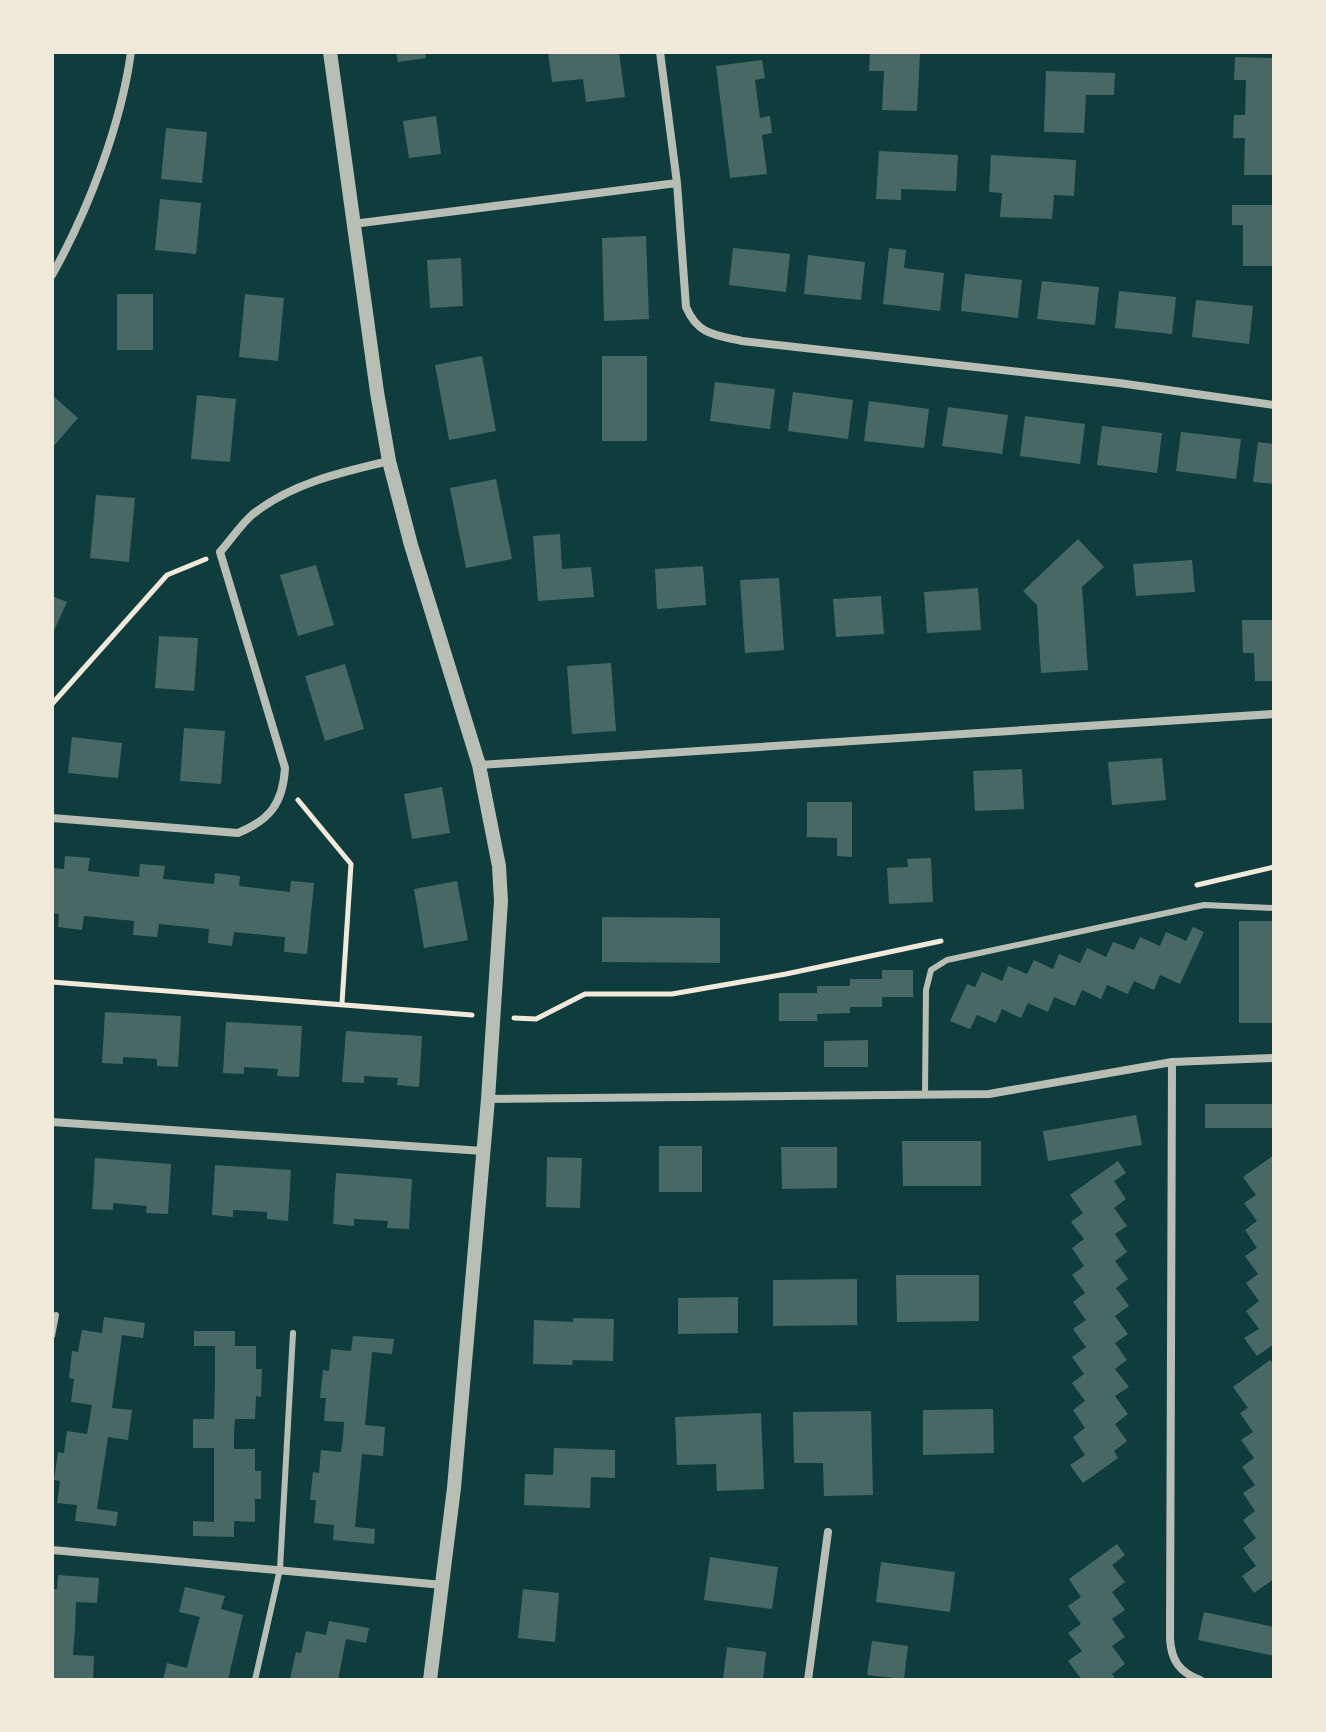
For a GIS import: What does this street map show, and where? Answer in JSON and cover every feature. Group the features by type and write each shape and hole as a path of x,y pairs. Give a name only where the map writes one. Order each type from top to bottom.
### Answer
{"street":[{"path":"52,275 78,229 88,201 117,113 131,52"},
{"path":"330,52 389,461 411,545 479,765 499,866 501,901 488,1099 454,1488 430,1680"},
{"path":"660,52 677,183 686,307 692,320 710,334 742,341 1119,383 1274,405"},
{"path":"353,224 677,183"},
{"path":"52,818 238,833 258,825 273,810 284,786 285,768 220,552 252,515 290,492 333,474 389,461"},
{"path":"479,765 1274,714"},
{"path":"488,1099 989,1094 1172,1062 1274,1058"},
{"path":"1172,1062 1170,1638 1171,1654 1183,1674 1200,1680"},
{"path":"52,1122 483,1151"},
{"path":"808,1680 828,1532"},
{"path":"52,1550 443,1585"}],"lane":[{"path":"925,1095 926,990 931,970 947,960 1204,905 1274,908"},
{"path":"52,1336 56,1315"},
{"path":"255,1680 280,1569 293,1333"}],"path":[{"path":"52,704 167,575 220,552"},
{"path":"284,786 304,805 351,864 342,1003"},
{"path":"1190,886 1274,867"},
{"path":"52,982 536,1019 585,994 672,994 786,974 941,941"}],"building":[{"path":"396,52 425,52 426,58 398,62"},
{"path":"548,52 619,52 625,97 586,102 583,79 552,82"},
{"path":"870,52 920,54 917,111 882,110 884,71 869,71"},
{"path":"1235,57 1274,58 1274,175 1244,175 1245,138 1233,138 1234,115 1245,115 1246,80 1234,80"},
{"path":"762,60 765,78 755,80 760,118 770,116 772,133 762,135 767,174 730,178 716,66"},
{"path":"1046,71 1115,73 1114,95 1086,95 1084,133 1044,132"},
{"path":"436,116 441,154 409,158 403,121"},
{"path":"166,128 207,132 202,183 161,179"},
{"path":"879,151 958,155 956,191 901,189 901,200 876,199"},
{"path":"991,155 1076,160 1074,196 1054,195 1052,219 1000,217 1002,193 989,192"},
{"path":"160,199 201,203 196,254 155,250"},
{"path":"1232,205 1274,205 1274,266 1243,266 1243,225 1232,225"},
{"path":"646,236 649,319 604,321 602,238"},
{"path":"733,248 790,254 786,292 729,285"},
{"path":"889,248 906,250 904,268 944,273 940,311 883,304"},
{"path":"808,255 865,262 861,300 804,294"},
{"path":"461,258 463,306 430,308 427,260"},
{"path":"965,274 1022,280 1018,318 961,311"},
{"path":"1042,281 1099,287 1095,325 1037,319"},
{"path":"1119,291 1176,297 1172,334 1115,328"},
{"path":"117,294 153,294 153,350 117,350"},
{"path":"245,294 284,298 278,361 239,357"},
{"path":"1196,300 1253,306 1249,344 1192,337"},
{"path":"482,356 496,431 449,440 435,365"},
{"path":"602,356 647,356 647,441 602,441"},
{"path":"715,382 775,389 770,429 710,421"},
{"path":"793,392 853,400 848,439 788,431"},
{"path":"52,395 78,418 52,448"},
{"path":"197,395 236,399 230,462 191,459"},
{"path":"869,401 929,409 924,448 864,441"},
{"path":"948,407 1008,415 1002,454 942,446"},
{"path":"1025,416 1085,424 1080,464 1020,456"},
{"path":"1102,426 1162,433 1157,473 1097,465"},
{"path":"1181,432 1241,439 1236,479 1176,471"},
{"path":"1258,442 1274,444 1274,484 1253,482"},
{"path":"496,479 512,559 466,568 450,488"},
{"path":"96,495 135,498 129,562 90,558"},
{"path":"560,534 562,569 591,567 594,597 538,601 533,536"},
{"path":"1078,539 1104,567 1082,587 1088,670 1041,673 1037,605 1023,591"},
{"path":"1192,560 1195,592 1136,596 1133,564"},
{"path":"316,565 334,625 298,636 280,575"},
{"path":"703,566 706,605 657,609 655,569"},
{"path":"779,578 784,650 745,653 740,580"},
{"path":"978,588 981,630 927,633 924,592"},
{"path":"52,596 67,602 52,635"},
{"path":"881,596 884,634 836,637 833,599"},
{"path":"1242,620 1274,620 1274,681 1255,681 1254,653 1243,653"},
{"path":"159,636 198,638 194,691 155,688"},
{"path":"611,663 616,731 572,734 567,666"},
{"path":"345,664 364,729 325,741 305,676"},
{"path":"184,728 225,731 221,784 180,781"},
{"path":"72,737 122,743 118,778 68,773"},
{"path":"1162,758 1166,800 1112,805 1108,762"},
{"path":"1022,769 1024,809 975,811 973,771"},
{"path":"442,787 450,833 412,839 404,794"},
{"path":"807,802 852,802 852,857 837,856 837,838 807,837"},
{"path":"65,856 90,858 88,871 139,877 140,864 165,866 163,879 214,884 215,873 240,876 239,886 290,892 291,881 314,883 307,954 284,952 285,937 234,932 232,946 208,943 209,929 159,924 157,937 133,935 134,921 84,916 82,930 58,927 59,914 52,913 52,868 64,869"},
{"path":"931,858 933,902 889,904 887,868 908,867 907,859"},
{"path":"457,881 468,940 424,948 414,889"},
{"path":"602,917 720,918 720,963 602,962"},
{"path":"1239,921 1274,921 1274,1023 1239,1023"},
{"path":"1193,927 1204,932 1180,984 1160,975 1154,990 1134,981 1128,994 1107,985 1101,999 1082,990 1075,1006 1054,997 1048,1012 1028,1003 1021,1018 1002,1009 996,1023 977,1015 970,1029 950,1021 967,984 975,987 982,972 1002,981 1008,966 1027,974 1034,960 1053,969 1059,954 1080,963 1087,948 1106,957 1113,942 1134,950 1140,937 1160,946 1166,932 1186,941"},
{"path":"882,970 913,970 913,997 882,997 882,1007 850,1007 850,1013 817,1014 817,1021 779,1021 779,993 817,993 817,986 850,986 850,979 882,979"},
{"path":"105,1012 181,1016 178,1067 157,1066 157,1059 123,1057 123,1064 102,1063"},
{"path":"226,1022 302,1026 299,1077 277,1076 278,1069 244,1067 244,1074 223,1073"},
{"path":"346,1031 422,1036 419,1087 397,1085 398,1078 364,1076 364,1083 342,1082"},
{"path":"868,1040 868,1067 824,1067 824,1041"},
{"path":"1205,1104 1274,1104 1274,1128 1205,1128"},
{"path":"1136,1115 1142,1145 1048,1161 1043,1131"},
{"path":"902,1141 981,1141 981,1186 903,1186"},
{"path":"659,1146 702,1146 702,1192 659,1192"},
{"path":"781,1147 837,1147 837,1188 782,1189"},
{"path":"1274,1155 1274,1344 1257,1356 1244,1338 1259,1329 1246,1311 1259,1301 1246,1283 1258,1274 1245,1256 1257,1248 1245,1230 1257,1221 1244,1203 1256,1195 1243,1177"},
{"path":"547,1157 582,1158 580,1208 546,1207"},
{"path":"95,1158 171,1164 168,1214 146,1213 147,1206 113,1203 113,1210 92,1209"},
{"path":"1118,1161 1126,1173 1114,1181 1126,1199 1114,1208 1127,1226 1115,1234 1127,1252 1115,1261 1128,1279 1116,1288 1129,1306 1115,1316 1128,1334 1115,1343 1127,1360 1115,1369 1129,1387 1115,1396 1128,1414 1115,1424 1127,1441 1114,1451 1118,1458 1083,1483 1070,1465 1085,1455 1073,1437 1085,1428 1073,1410 1085,1401 1072,1383 1084,1374 1072,1357 1086,1347 1073,1329 1086,1320 1073,1302 1085,1293 1072,1275 1084,1266 1072,1248 1084,1239 1071,1222 1083,1213 1070,1195"},
{"path":"215,1165 291,1170 288,1221 267,1219 267,1212 233,1210 233,1217 212,1215"},
{"path":"336,1173 412,1179 409,1229 387,1228 388,1221 354,1219 354,1226 333,1224"},
{"path":"896,1275 979,1275 979,1321 897,1322"},
{"path":"857,1279 857,1325 773,1326 773,1280"},
{"path":"738,1297 738,1333 678,1334 678,1298"},
{"path":"104,1317 145,1323 143,1338 122,1335 112,1408 132,1410 128,1440 108,1437 97,1509 118,1512 116,1526 75,1521 77,1505 57,1503 60,1481 54,1480 58,1452 64,1453 67,1431 87,1434 92,1405 71,1402 74,1379 69,1378 72,1351 78,1352 82,1330 102,1333"},
{"path":"573,1318 614,1319 613,1361 573,1360 572,1365 533,1364 534,1320 573,1322"},
{"path":"194,1331 235,1331 235,1346 256,1346 256,1369 262,1369 261,1397 256,1396 255,1419 235,1419 234,1434 234,1449 255,1449 255,1471 261,1471 261,1499 255,1499 255,1522 234,1521 234,1537 193,1536 193,1521 214,1522 214,1448 193,1448 193,1419 214,1419 215,1383 215,1346 194,1346"},
{"path":"353,1336 394,1339 392,1354 372,1352 365,1425 385,1427 383,1456 362,1454 355,1527 375,1529 374,1544 333,1540 334,1525 314,1523 316,1500 310,1500 313,1472 319,1473 321,1450 341,1452 343,1438 344,1422 324,1421 326,1398 320,1398 323,1370 329,1371 331,1349 351,1351"},
{"path":"1270,1360 1274,1365 1274,1579 1254,1593 1242,1576 1256,1566 1243,1548 1256,1538 1243,1520 1255,1511 1243,1493 1255,1485 1242,1467 1254,1458 1241,1440 1253,1432 1240,1413 1248,1408 1233,1387"},
{"path":"993,1409 994,1453 923,1455 923,1410"},
{"path":"871,1411 873,1495 824,1496 823,1463 794,1463 793,1412"},
{"path":"761,1413 764,1489 717,1491 716,1464 677,1465 675,1417"},
{"path":"554,1448 615,1450 615,1478 591,1477 590,1508 524,1505 525,1474 553,1475"},
{"path":"1117,1544 1125,1555 1112,1565 1125,1582 1112,1592 1125,1610 1112,1619 1125,1637 1112,1646 1125,1664 1112,1674 1116,1680 1082,1680 1068,1661 1082,1651 1068,1633 1081,1624 1068,1606 1081,1597 1069,1579"},
{"path":"710,1557 778,1567 772,1609 704,1600"},
{"path":"881,1562 955,1572 950,1612 876,1602"},
{"path":"58,1575 99,1578 97,1603 76,1602 73,1655 94,1656 93,1680 52,1680 52,1589 57,1589"},
{"path":"185,1587 225,1596 221,1609 243,1615 228,1680 163,1680 167,1663 187,1668 200,1617 179,1612"},
{"path":"523,1589 559,1593 555,1642 518,1638"},
{"path":"1204,1612 1274,1627 1274,1656 1198,1640"},
{"path":"329,1621 369,1628 366,1643 346,1639 338,1680 290,1679 296,1652 301,1653 306,1631 326,1635"},
{"path":"872,1641 908,1646 904,1679 867,1675"},
{"path":"727,1647 766,1652 763,1680 723,1680"}]}
